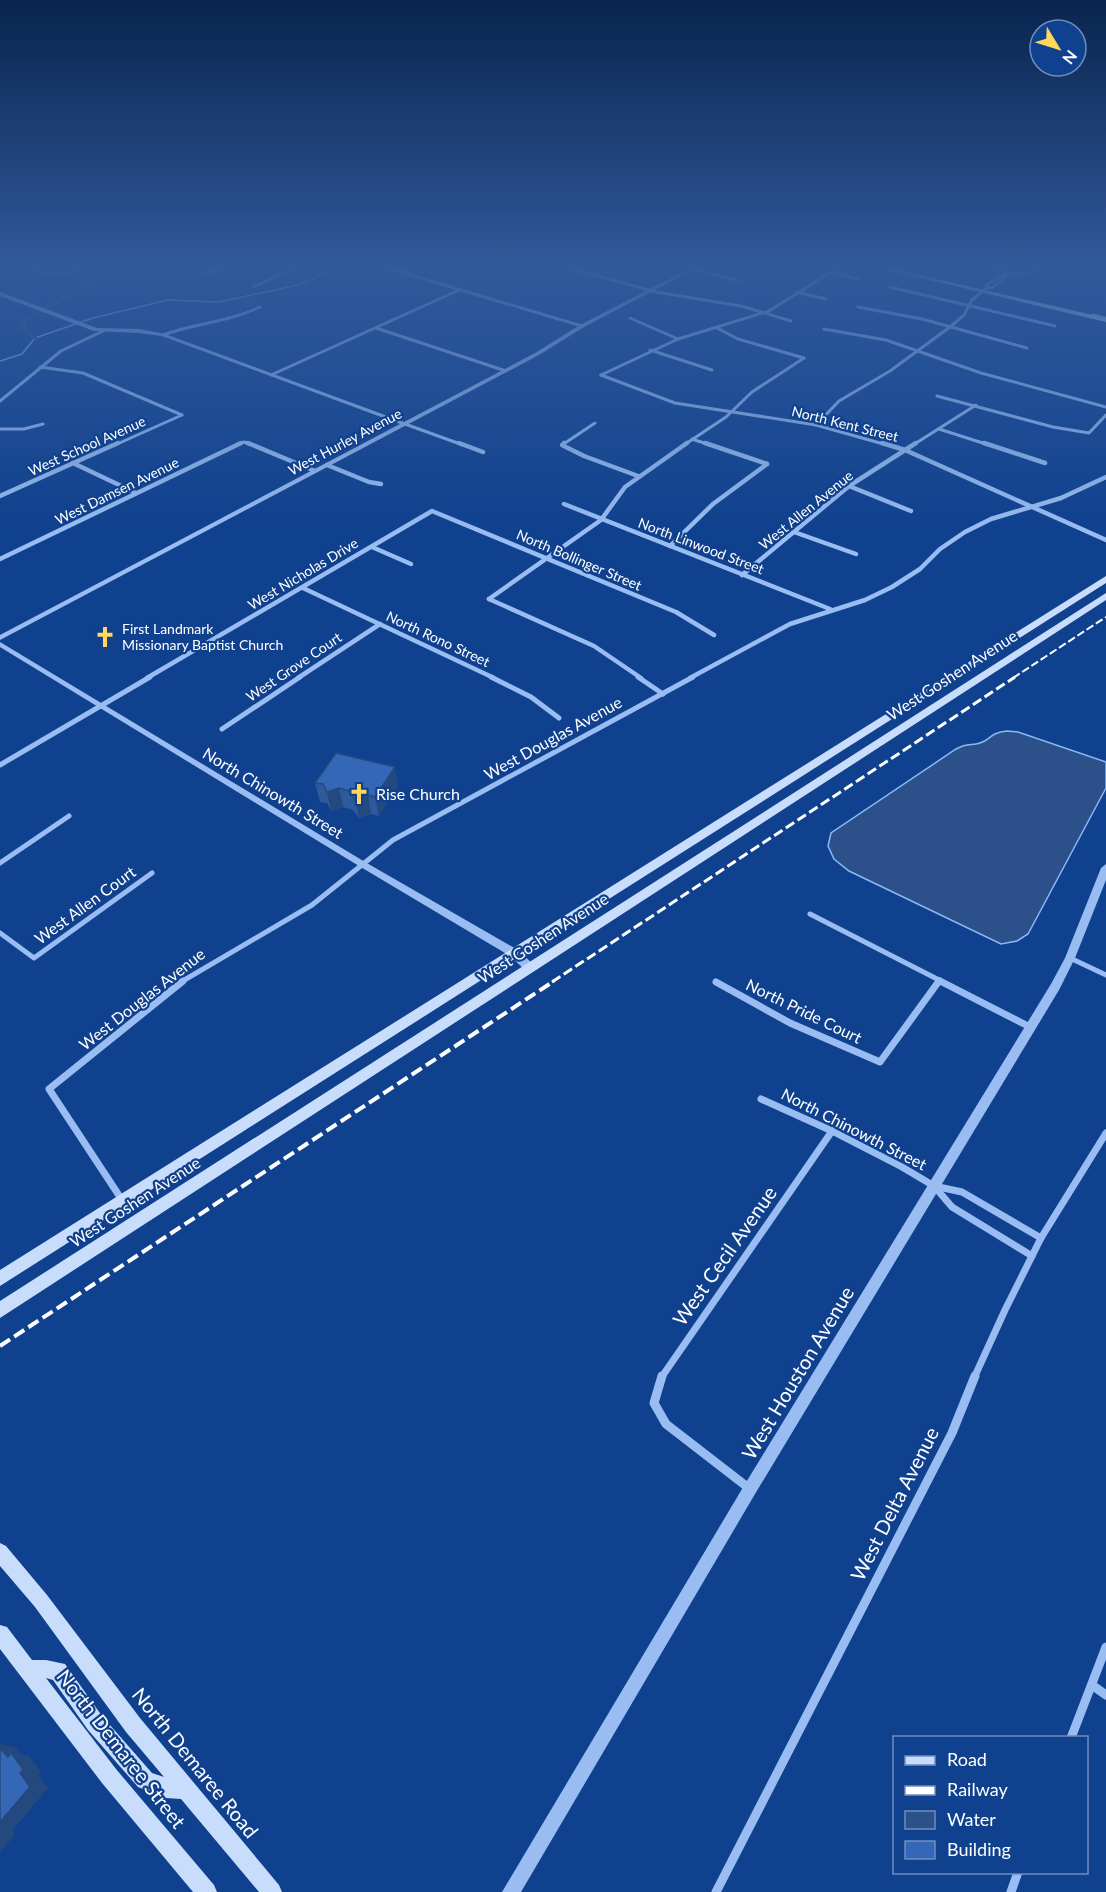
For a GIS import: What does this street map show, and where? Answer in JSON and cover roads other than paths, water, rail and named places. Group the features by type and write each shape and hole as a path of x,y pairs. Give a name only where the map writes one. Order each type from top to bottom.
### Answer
{"main road":[{"name":"West Goshen Avenue","path":"0,1279 1106,579"},
{"name":"West Goshen Avenue","path":"0,1310 1106,596"},
{"path":"800,793 801,785 852,752 860,742 860,734"},
{"name":"North Demaree Street","path":"0,1552 85,1659"},
{"name":"North Demaree Street","path":"0,1634 30,1670 109,1776 207,1892"},
{"name":"North Demaree Road","path":"85,1659 133,1725 272,1892"},
{"path":"30,1670 58,1671 103,1732 145,1780 166,1788 186,1789"}],"street":[{"path":"0,401 58,353"},
{"path":"212,353 483,452"},
{"path":"271,375 319,353"},
{"path":"452,353 506,371"},
{"name":"West Hurley Avenue","path":"0,638 539,353"},
{"name":"North Kent Street","path":"644,353 601,375 653,396 730,413 816,425 905,450 1106,540"},
{"path":"660,353 712,370"},
{"path":"663,694 594,646 489,599 601,520 626,487 638,476 730,413 752,392 804,358 788,353"},
{"path":"816,425 839,401 890,372 915,353"},
{"path":"925,353 981,373 1106,407"},
{"name":"West School Avenue","path":"0,496 182,415 83,373 40,367"},
{"path":"937,396 1066,430 1089,433 1106,415"},
{"name":"West Allen Avenue","path":"742,575 849,486 976,405"},
{"path":"595,423 564,443 564,448 638,476"},
{"path":"0,429 24,429 43,424"},
{"path":"939,429 1045,463"},
{"path":"670,546 713,504 766,464 692,439"},
{"name":"West Damsen Avenue","path":"0,560 244,442 315,471"},
{"path":"73,463 136,493"},
{"path":"327,465 369,482 381,484"},
{"name":"West Douglas Avenue","path":"122,1201 49,1089 189,976 312,905 393,840 790,624 865,600 892,587 920,569 940,549 964,532 992,519 1061,498 1106,477"},
{"path":"849,486 911,511"},
{"name":"North Linwood Street","path":"564,504 830,610"},
{"name":"West Nicholas Drive","path":"1,762 432,511"},
{"name":"North Bollinger Street","path":"432,511 676,612 714,635"},
{"path":"794,532 856,554"},
{"path":"372,547 411,564"},
{"name":"North Rono Street","path":"303,588 531,697 559,718"},
{"name":"West Grove Court","path":"222,729 380,624"},
{"name":"North Chinowth Street","path":"0,644 362,864 514,953 529,967"},
{"path":"0,863 69,816"},
{"name":"West Houston Avenue","path":"510,1892 750,1489 1030,1027 1070,958 1106,868"},
{"name":"West Allen Court","path":"0,933 34,958 152,873"},
{"path":"810,914 1030,1027"},
{"path":"1070,958 1106,975"},
{"name":"North Pride Court","path":"716,982 790,1023 880,1062 940,980"},
{"name":"North Chinowth Street","path":"761,1099 881,1155 934,1186 962,1192 1041,1238"},
{"name":"West Cecil Avenue","path":"750,1489 666,1424 654,1403 661,1378 832,1131"},
{"name":"West Delta Avenue","path":"716,1892 952,1433 980,1361 1041,1238 1084,1174 1106,1133"},
{"name":"North Chinowth Street","path":"934,1186 952,1207 1032,1256"},
{"path":"1071,1736 1106,1647"},
{"path":"1092,1685 1106,1695"},
{"path":"1011,1892 1017,1874"}],"water":[{"path":"1018,732 1106,762 1106,788 1028,934 1017,941 1001,944 849,871 834,859 828,846 831,833 956,749 980,743 997,733"}],"waterway":[{"path":"0,361 23,353"}],"railway":[{"path":"1013,678 1106,617"},
{"path":"552,982 1015,677"},
{"path":"0,1346 554,981"}],"place":[{"name":"First Landmark Missionary Baptist Church","path":"105,637"},
{"name":"Rise Church","path":"359,794"}]}
